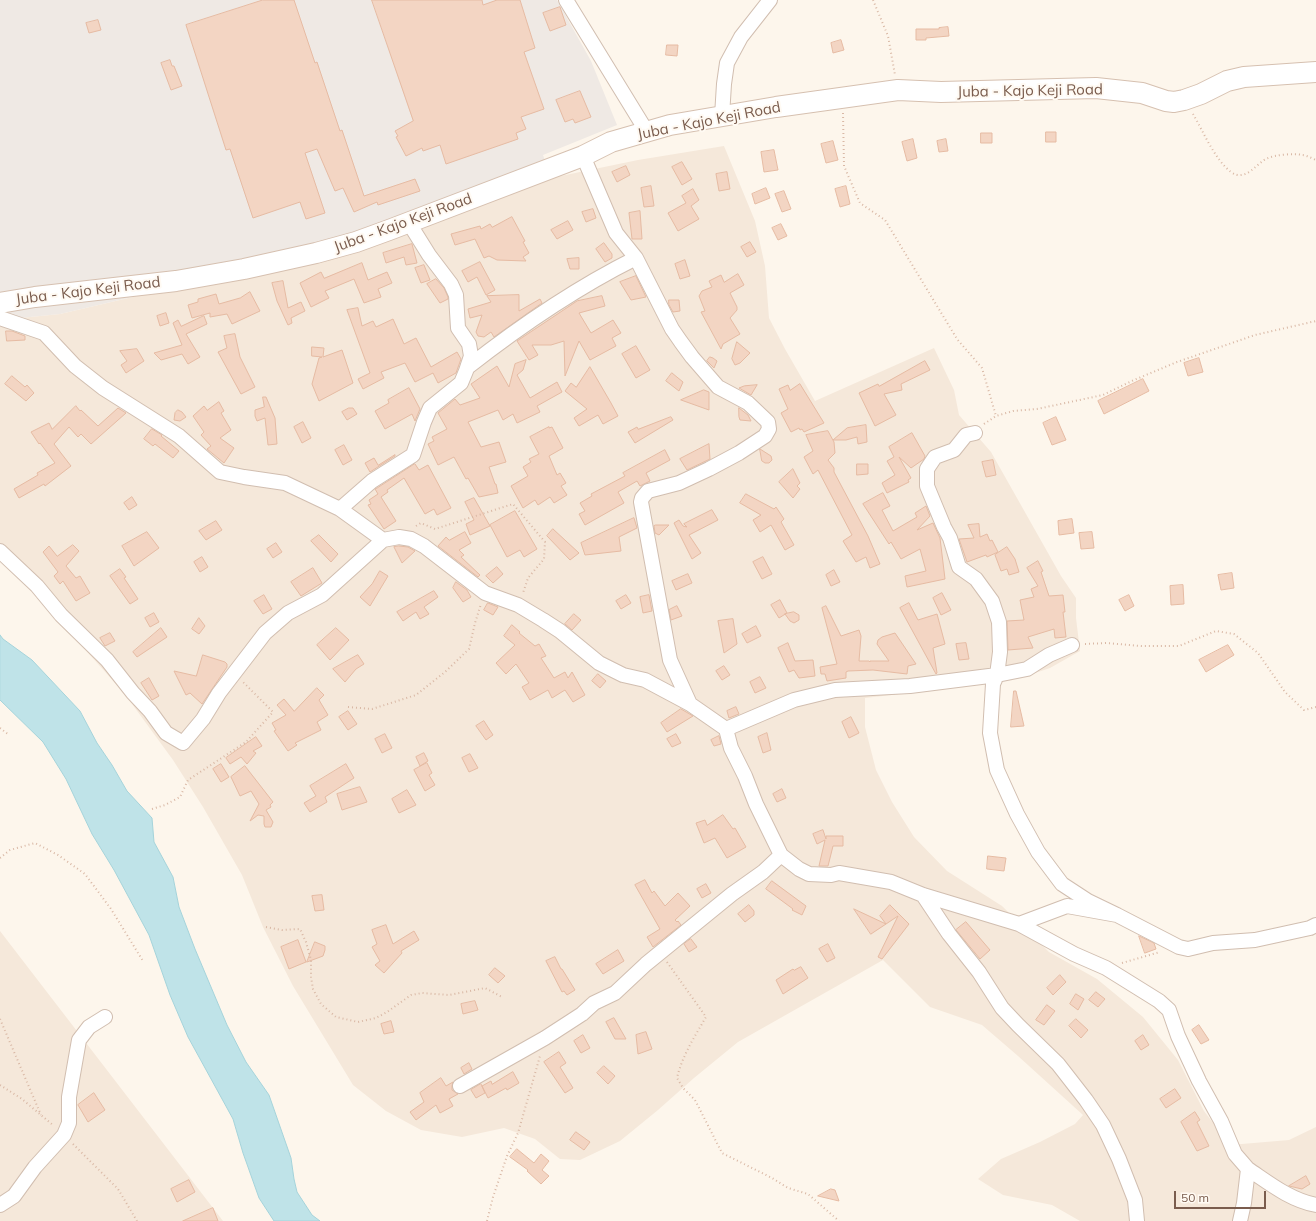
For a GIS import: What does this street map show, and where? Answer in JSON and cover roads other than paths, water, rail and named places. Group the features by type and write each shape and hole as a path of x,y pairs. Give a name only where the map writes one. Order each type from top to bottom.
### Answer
{"main road":[{"name":"Juba - Kajo Keji Road","path":"0,303 35,297 176,281 244,269 356,242 583,156 611,142 670,125 776,107 898,90 941,92 1096,88 1142,93 1166,101 1174,102 1201,94 1227,81 1244,77 1316,72"}],"street":[{"path":"566,0 648,132"},
{"path":"722,116 727,63 741,37 770,0"},
{"path":"583,156 616,234 636,258 672,329 692,357 718,387 748,403 768,422 769,429 765,436 739,453 679,483 648,491 642,498 641,502 670,660 690,704"},
{"path":"340,509 372,481 413,455 430,408 461,383 468,367 470,356 469,344 458,328 456,296 451,284 429,255 409,223"},
{"path":"468,367 573,293 613,269 636,258"},
{"path":"0,318 44,333 75,366 103,388 179,436 220,472 285,483 340,509 383,540"},
{"path":"975,433 966,435 954,450 935,457 927,469 927,486 950,538 959,567 976,579 992,601 999,622 1000,652 997,675 993,684 990,733 997,770 1017,814 1038,852 1062,884 1088,901 1178,947 1188,949 1214,943 1255,940 1314,928"},
{"path":"0,551 37,586 61,615 107,660 133,693 150,710 166,733 183,743 203,719 219,693 235,674 265,632 288,613 322,595 383,540 399,537 411,539 424,546 485,593 518,605 560,631 599,663 624,675 645,680 690,704 726,729 731,748 781,855 799,869 808,874 839,874 891,882 924,895 1019,924 1074,954 1106,968 1153,996 1169,1010 1178,1036 1199,1081 1222,1121 1235,1154 1248,1169 1273,1186 1293,1197 1316,1205"},
{"path":"726,729 794,700 835,690 910,686 997,675 1027,669 1049,655 1072,645"},
{"path":"460,1086 545,1038 582,1014 594,1003 615,993 646,964 663,952 781,855"},
{"path":"924,895 949,934 979,972 1002,1008 1058,1064 1103,1125 1119,1159 1135,1200 1137,1221"},
{"path":"1019,924 1067,906 1117,915"},
{"path":"0,1205 14,1196 35,1167 64,1135 69,1123 69,1097 79,1040 89,1027 104,1017"},
{"path":"1240,1221 1244,1203 1248,1169"}],"water":[{"path":"0,635 3,639 32,660 80,711 97,743 127,791 152,818 154,842 173,877 179,907 195,949 227,1025 246,1062 269,1095 291,1158 297,1192 312,1215 320,1221 274,1221 259,1198 233,1119 188,1037 170,995 149,935 114,870 92,834 66,779 43,742 0,700"}]}
